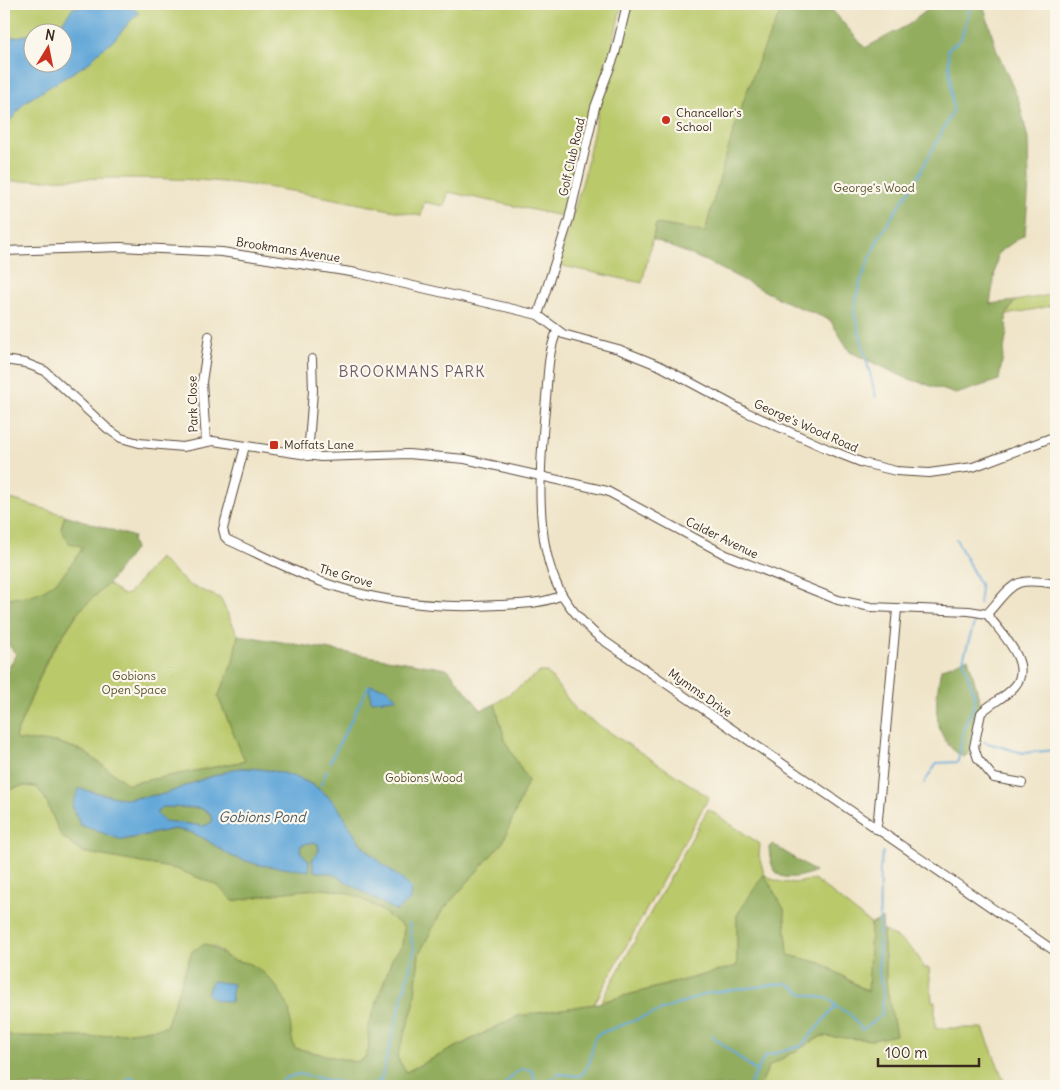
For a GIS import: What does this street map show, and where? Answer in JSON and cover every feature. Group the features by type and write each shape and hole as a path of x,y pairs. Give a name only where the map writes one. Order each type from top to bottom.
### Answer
{"street":[{"name":"Golf Club Road","path":"538,315 569,219 595,107 615,54 627,4"},
{"name":"Brookmans Avenue","path":"4,250 120,247 189,249 258,256 357,273 538,315 557,331"},
{"name":"George's Wood Road","path":"557,331 632,354 699,386 746,412 830,450 863,463 896,471 929,473 973,467 1056,436"},
{"name":"Mymms Drive","path":"557,331 553,341 549,365 542,476 545,542 551,568 562,595 576,615 600,638 1056,952"},
{"name":"Park Close","path":"206,442 202,382 209,336"},
{"path":"308,456 313,391 312,359"},
{"path":"4,360 25,363 45,371 100,423 122,438 166,447 183,447 206,442 308,456 347,458 430,455 466,459 542,476"},
{"name":"The Grove","path":"245,446 223,529 224,538 228,540 320,581 390,599 423,604 482,606 544,601 562,595"},
{"name":"Calder Avenue","path":"542,476 607,491 726,555 823,595 872,607 969,611 988,614"},
{"path":"1022,783 994,778 974,752 981,713 1015,686 1021,669 1019,658 988,614 1010,587 1019,581 1030,580 1056,584"},
{"path":"876,828 897,609"}],"green space":[{"path":"4,4 622,4 609,60 592,101 566,217 448,192 445,206 424,202 421,216 291,191 238,183 160,178 56,179 4,182"},
{"name":"Chancellor's School","path":"630,4 785,4 749,87 721,174 705,232 656,224 642,283 558,265 584,177 598,110 618,58"},
{"name":"George's Wood","path":"785,4 827,4 865,48 908,25 935,4 983,4 997,51 1019,101 1028,139 1029,184 1025,234 998,253 990,304 1015,301 1006,315 1007,331 999,380 956,394 906,378 850,352 830,320 784,301 708,262 653,239 656,224 705,232 749,87 759,59"},
{"path":"1056,294 1056,305 1006,315 1015,301"},
{"path":"4,497 65,515 61,529 83,547 60,578 51,586 31,595 4,598"},
{"name":"Gobions Wood","path":"65,515 134,537 132,541 135,548 108,584 79,611 48,657 15,737 17,740 57,742 83,751 128,784 245,761 218,697 233,662 238,635 448,669 481,710 495,704 506,743 528,781 503,842 442,911 419,954 414,1005 397,1057 406,1072 518,1016 594,1004 737,966 737,915 764,874 784,909 788,955 821,963 868,992 871,924 882,919 887,990 896,1035 872,1040 822,1036 769,1066 760,1086 4,1086 4,1033 14,1036 95,1037 166,1027 192,951 205,944 233,960 256,967 274,983 289,1010 295,1048 355,1062 364,1059 369,1048 368,1028 392,959 402,946 404,927 368,902 344,892 318,889 304,890 233,901 217,885 176,869 82,852 61,836 45,798 37,787 22,786 8,790 4,796 4,678 16,654 4,640 4,598 31,595 42,591 60,578 83,547 69,543 61,529","holes":["239,768 252,768 293,776 306,781 328,796 337,806 362,845 412,894 410,900 396,911 333,874 315,871 312,860 319,850 318,844 314,842 301,845 300,851 309,861 231,856 205,839 190,832 174,829 122,840 79,789 126,799 165,794 206,778"]},
{"name":"Gobions Open Space","path":"159,558 189,585 220,598 238,635 233,662 218,697 245,761 128,784 83,751 57,742 16,740 15,737 48,658 79,611 108,584 123,595 128,594"},
{"path":"968,658 981,705 974,720 970,752 964,757 953,750 945,741 940,730 937,694 941,669"},
{"path":"540,672 547,672 577,711 709,797 594,1004 518,1016 406,1072 397,1057 414,1005 419,954 442,911 503,842 528,781 506,743 495,704"},
{"path":"22,786 37,787 45,798 61,836 82,852 176,869 217,885 233,901 304,890 318,889 344,892 368,902 404,927 402,946 392,959 368,1028 369,1048 364,1059 355,1062 295,1048 290,1036 289,1010 251,964 230,959 214,946 192,951 166,1027 95,1037 14,1036 4,1033 4,796 8,790"},
{"path":"163,807 199,808 209,812 213,821 205,826 164,821 156,813"},
{"path":"708,809 760,844 759,855 764,874 776,881 788,883 814,879 871,924 869,992 821,963 788,955 784,909 737,915 737,966 601,1002"},
{"path":"773,844 815,872 788,878 777,873 770,859 769,847"},
{"path":"883,930 907,945 917,955 924,968 929,968 932,1001 935,1001 935,1028 983,1028 1006,1086 760,1086 769,1066 822,1036 872,1040 896,1035 887,990"}],"water":[{"path":"88,4 126,4 139,13 90,62 25,102 10,121 4,123 4,39 22,36 22,72 72,72 72,22 62,22 73,8"},
{"path":"369,685 387,688 397,699 371,701"},
{"name":"Gobions Pond","path":"239,768 252,768 292,776 317,788 337,806 362,845 411,888 410,900 396,911 333,874 314,871 312,860 319,850 318,844 314,842 301,845 300,851 309,861 309,871 259,865 231,856 205,839 190,832 174,829 122,840 80,825 72,805 79,789 125,799 165,794 206,778","holes":["163,807 199,808 209,812 213,821 205,826 164,821 156,813"]},
{"path":"212,981 233,984 231,1002 215,1000 207,994"}],"waterway":[{"path":"876,397 854,312 860,282 878,239 919,175 953,111 948,49 961,39 971,4"},
{"path":"956,539 981,587 979,604"},
{"path":"924,783 937,763 958,762 964,727 974,705 975,697 963,660 976,617"},
{"path":"330,762 369,685"},
{"path":"984,742 1023,753 1056,750"},
{"path":"321,785 327,770"},
{"path":"504,1086 513,1075 524,1069 532,1071 536,1083 552,1080 559,1074 580,1076 588,1065 593,1043 598,1034 708,993 787,983 803,994 830,999 836,1006 851,1015 862,1030 882,1015 883,992 879,974 880,868 883,852"},
{"path":"370,1086 381,1080 414,952 409,923"},
{"path":"749,1086 765,1056 801,1046 836,1006"},
{"path":"711,1035 757,1072"},
{"path":"275,1086 286,1078 299,1074 357,1086"},
{"path":"125,1086 128,1079 131,1078 148,1086"}],"place":[{"name":"Chancellor's School","path":"666,120"},
{"name":"Moffats Lane","path":"274,445"}],"district":[{"name":"BROOKMANS PARK","path":"412,372"}]}
